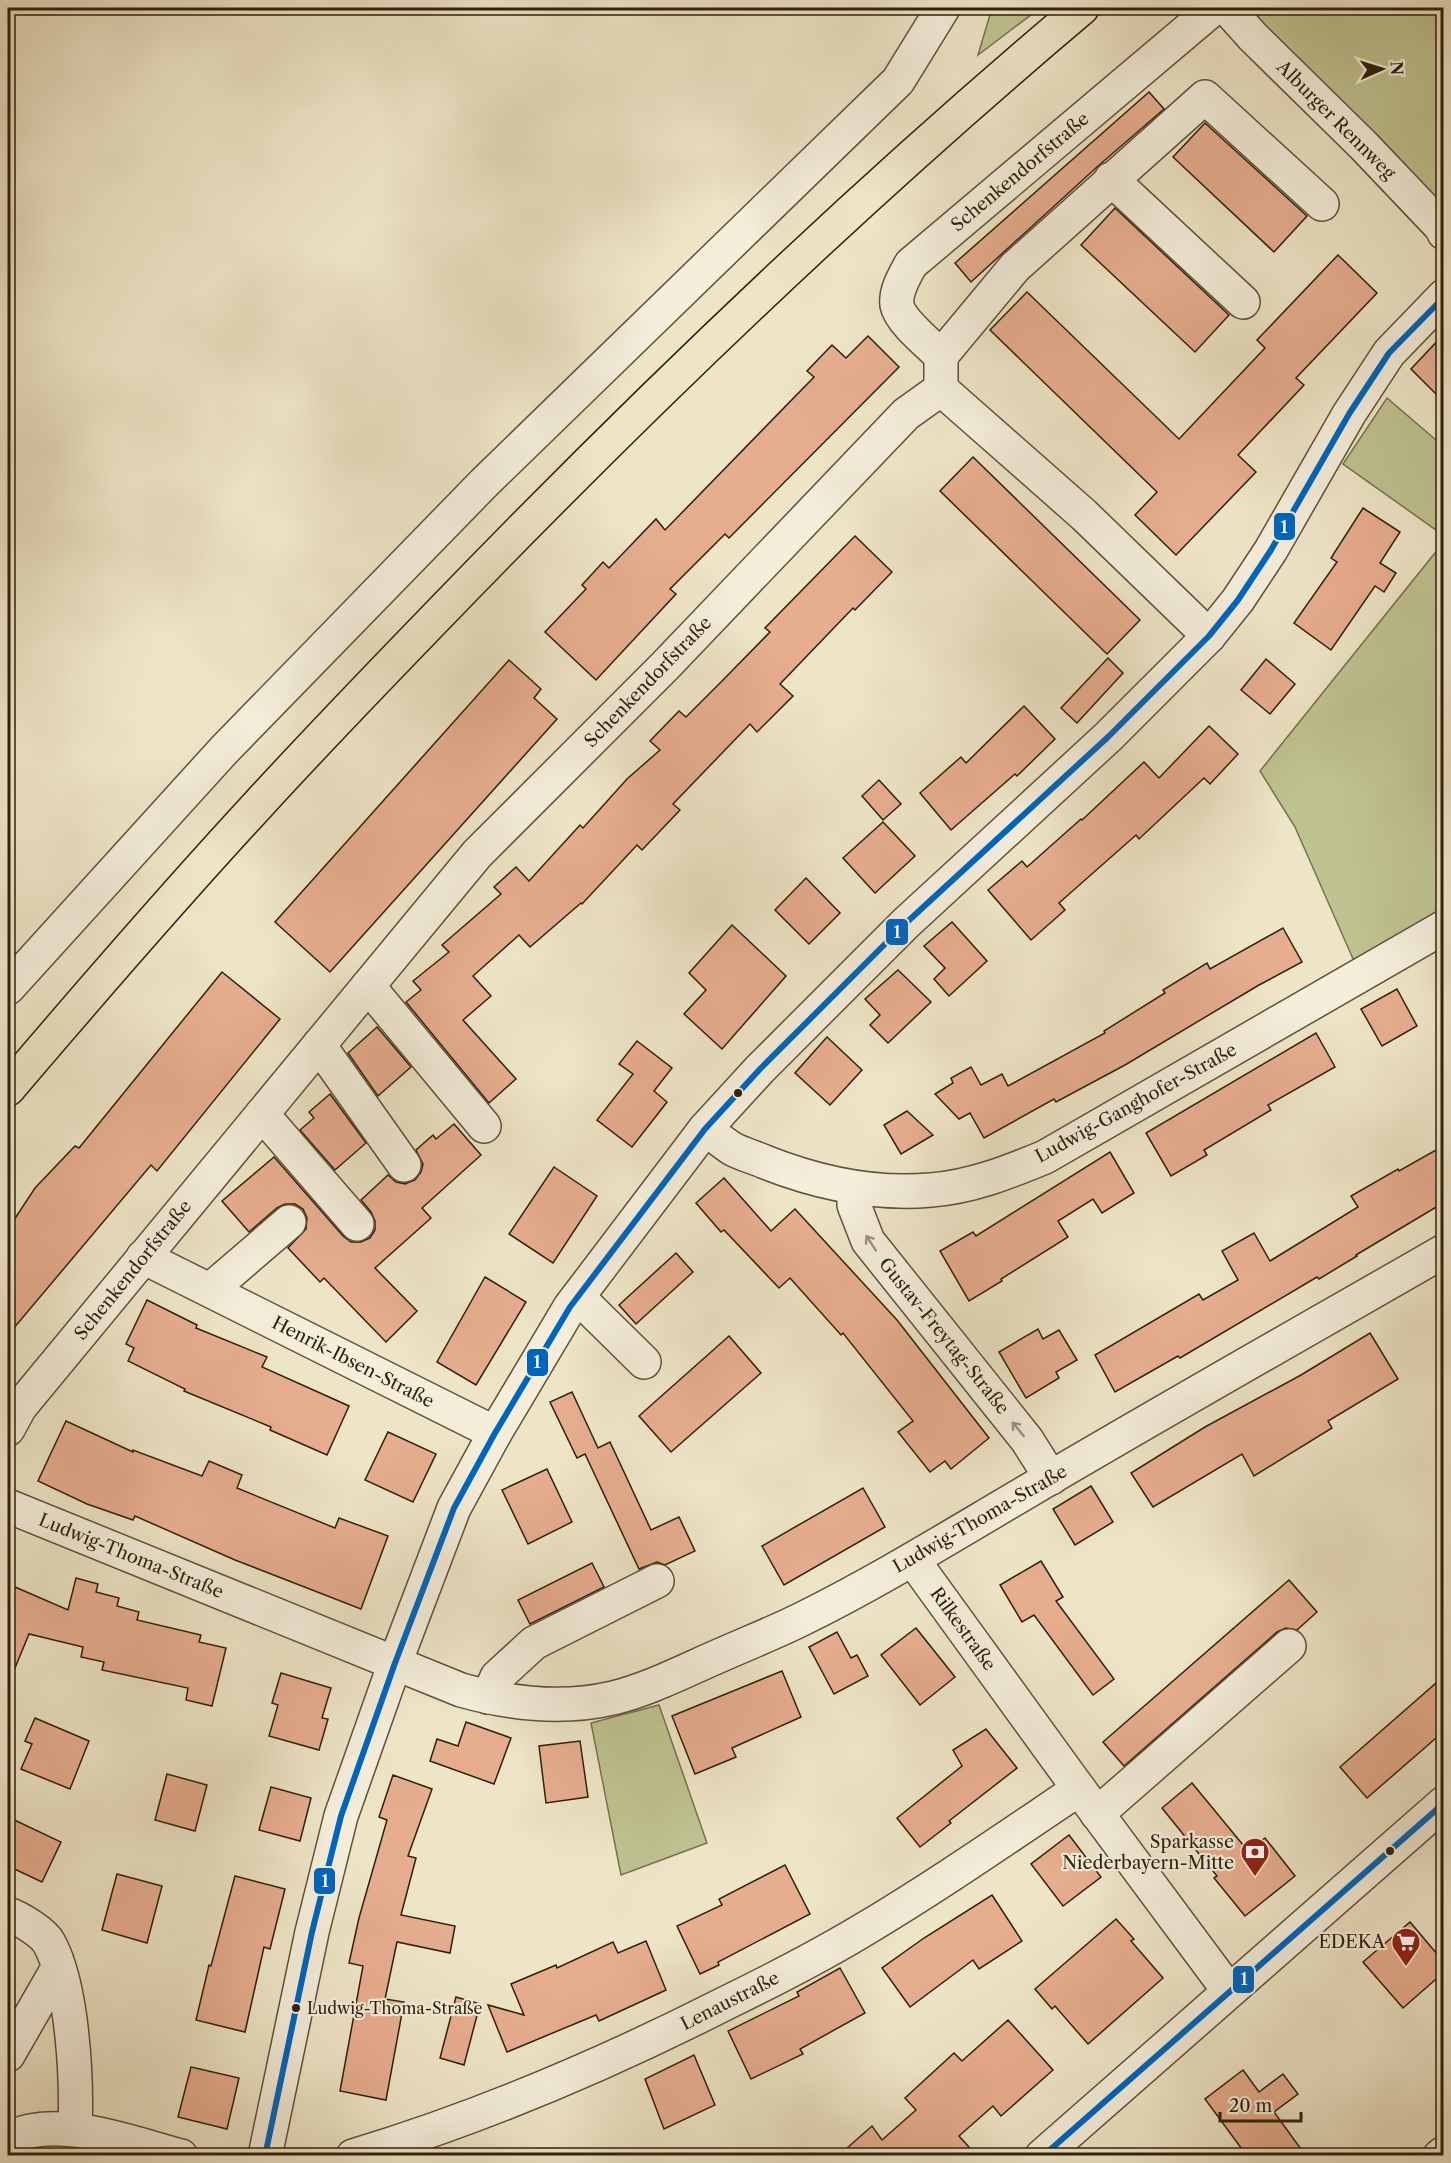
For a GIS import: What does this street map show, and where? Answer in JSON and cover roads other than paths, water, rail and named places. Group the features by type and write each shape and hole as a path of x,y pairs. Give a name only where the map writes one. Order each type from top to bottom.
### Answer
{"main road":[{"path":"8,1089 256,806 617,432 861,201 992,83 1082,8"}],"street":[{"path":"8,988 224,750 476,491 898,81 943,8"},
{"name":"Schenkendorfstraße","path":"941,356 904,319 897,304 899,289 911,264 1214,8"},
{"name":"Alburger Rennweg","path":"1227,8 1253,38 1364,146 1441,227 1443,233"},
{"path":"1209,636 1084,515 941,390 941,356 1016,267 1111,179 1205,97 1322,204"},
{"path":"1111,179 1243,302"},
{"path":"266,2156 312,1932 341,1816 395,1663 454,1508 495,1433 578,1297 705,1129 814,1013 898,931 1108,737 1209,636 1238,600 1271,550 1349,414 1389,353 1443,296"},
{"name":"Schenkendorfstraße","path":"8,1429 20,1407 477,854 664,666 906,414 941,390"},
{"name":"Ludwig-Ganghofer-Straße","path":"705,1129 733,1149 822,1181 854,1188 932,1190 974,1182 1011,1171 1045,1157 1443,927"},
{"path":"368,986 484,1126"},
{"path":"319,1045 404,1165"},
{"path":"262,1114 357,1224"},
{"name":"Gustav-Freytag-Straße","path":"854,1188 854,1205 868,1241 1027,1440 1051,1478"},
{"path":"210,1290 289,1222"},
{"name":"Ludwig-Thoma-Straße","path":"8,1506 461,1689 488,1697 524,1703 554,1705 585,1703 643,1688 801,1620 913,1560 1443,1251"},
{"name":"Henrik-Ibsen-Straße","path":"143,1257 495,1433"},
{"path":"578,1297 644,1362"},
{"name":"Rilkestraße","path":"913,1560 1088,1802 1229,1990"},
{"path":"488,1697 497,1677 534,1642 657,1581"},
{"path":"1088,1802 1289,1646"},
{"name":"Lenaustraße","path":"353,2156 423,2134 588,2068 665,2034 857,1934 926,1891 1088,1802"},
{"path":"1042,2156 1443,1803"},
{"path":"8,1914 19,1918 48,1941 58,1968 66,1998 76,2085 75,2129"},
{"path":"8,2055 58,1968"},
{"path":"8,2139 13,2135 45,2128 75,2129 181,2156"},
{"path":"1440,2156 1443,2153"}],"place":[{"name":"Sparkasse Niederbayern-Mitte","path":"1255,1878"},
{"name":"EDEKA","path":"1406,1968"},
{"name":"Ludwig-Thoma-Straße","path":"296,2008"}]}
